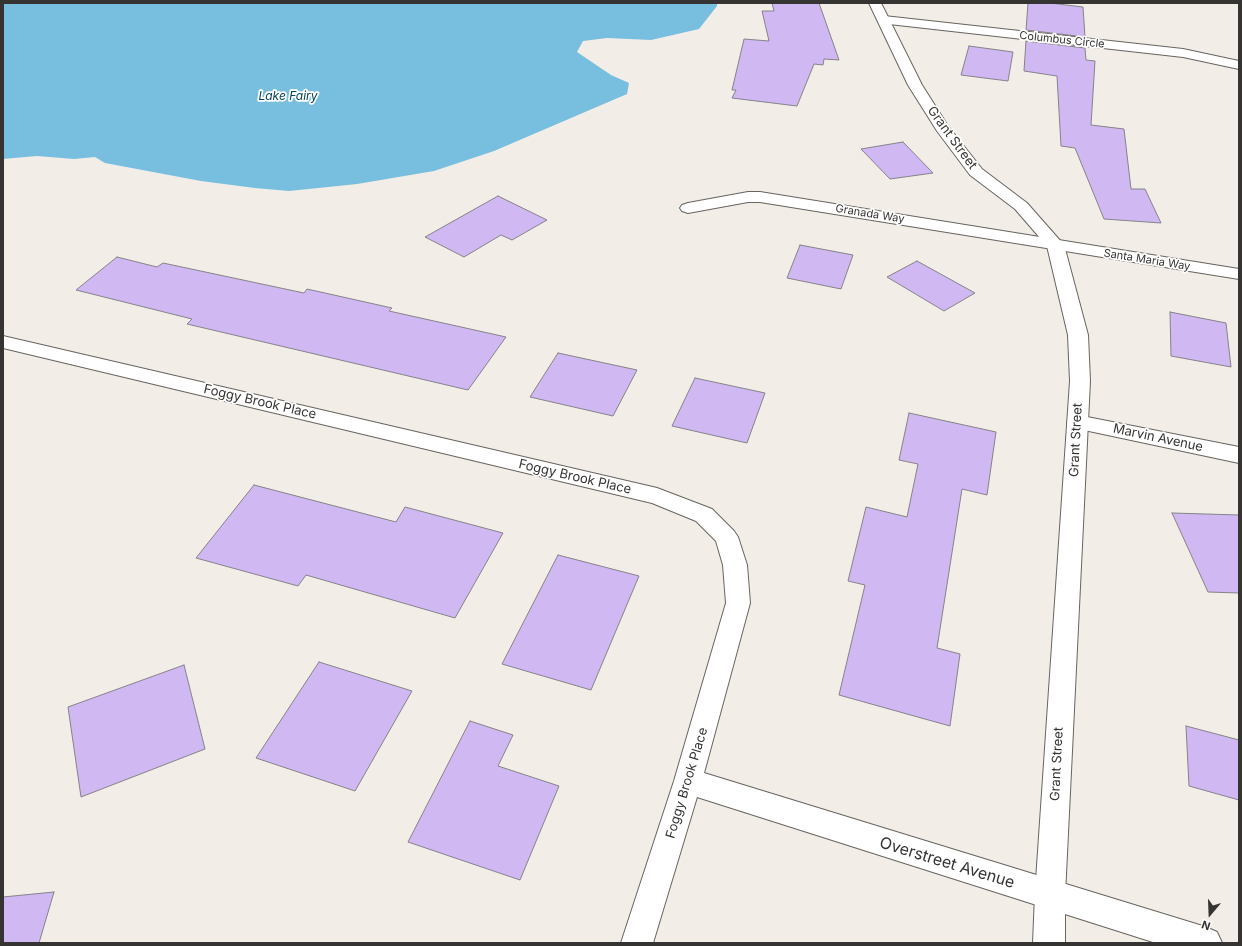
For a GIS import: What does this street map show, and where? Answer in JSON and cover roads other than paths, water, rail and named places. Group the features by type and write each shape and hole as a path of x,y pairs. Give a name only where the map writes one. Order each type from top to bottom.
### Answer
{"street":[{"name":"Grant Street","path":"875,3 915,85 942,128 976,172 1021,206 1054,244 1078,335 1080,381 1050,895 1049,943"},
{"name":"Columbus Circle","path":"884,20 1183,53 1239,64"},
{"name":"Granada Way","path":"688,208 748,197 760,197 1054,244"},
{"name":"Santa Maria Way","path":"1054,244 1239,274"},
{"name":"Foggy Brook Place","path":"3,342 657,496 704,515 726,537 735,565 738,603 688,781 637,943"},
{"name":"Marvin Avenue","path":"1077,422 1239,455"},
{"name":"Overstreet Avenue","path":"688,781 1206,943"}],"water":[{"name":"Lake Fairy","path":"3,3 717,3 717,6 699,29 651,40 607,38 583,41 577,52 611,75 629,83 627,94 494,151 434,171 357,184 289,191 201,181 105,163 95,157 74,159 37,156 3,159"}]}
